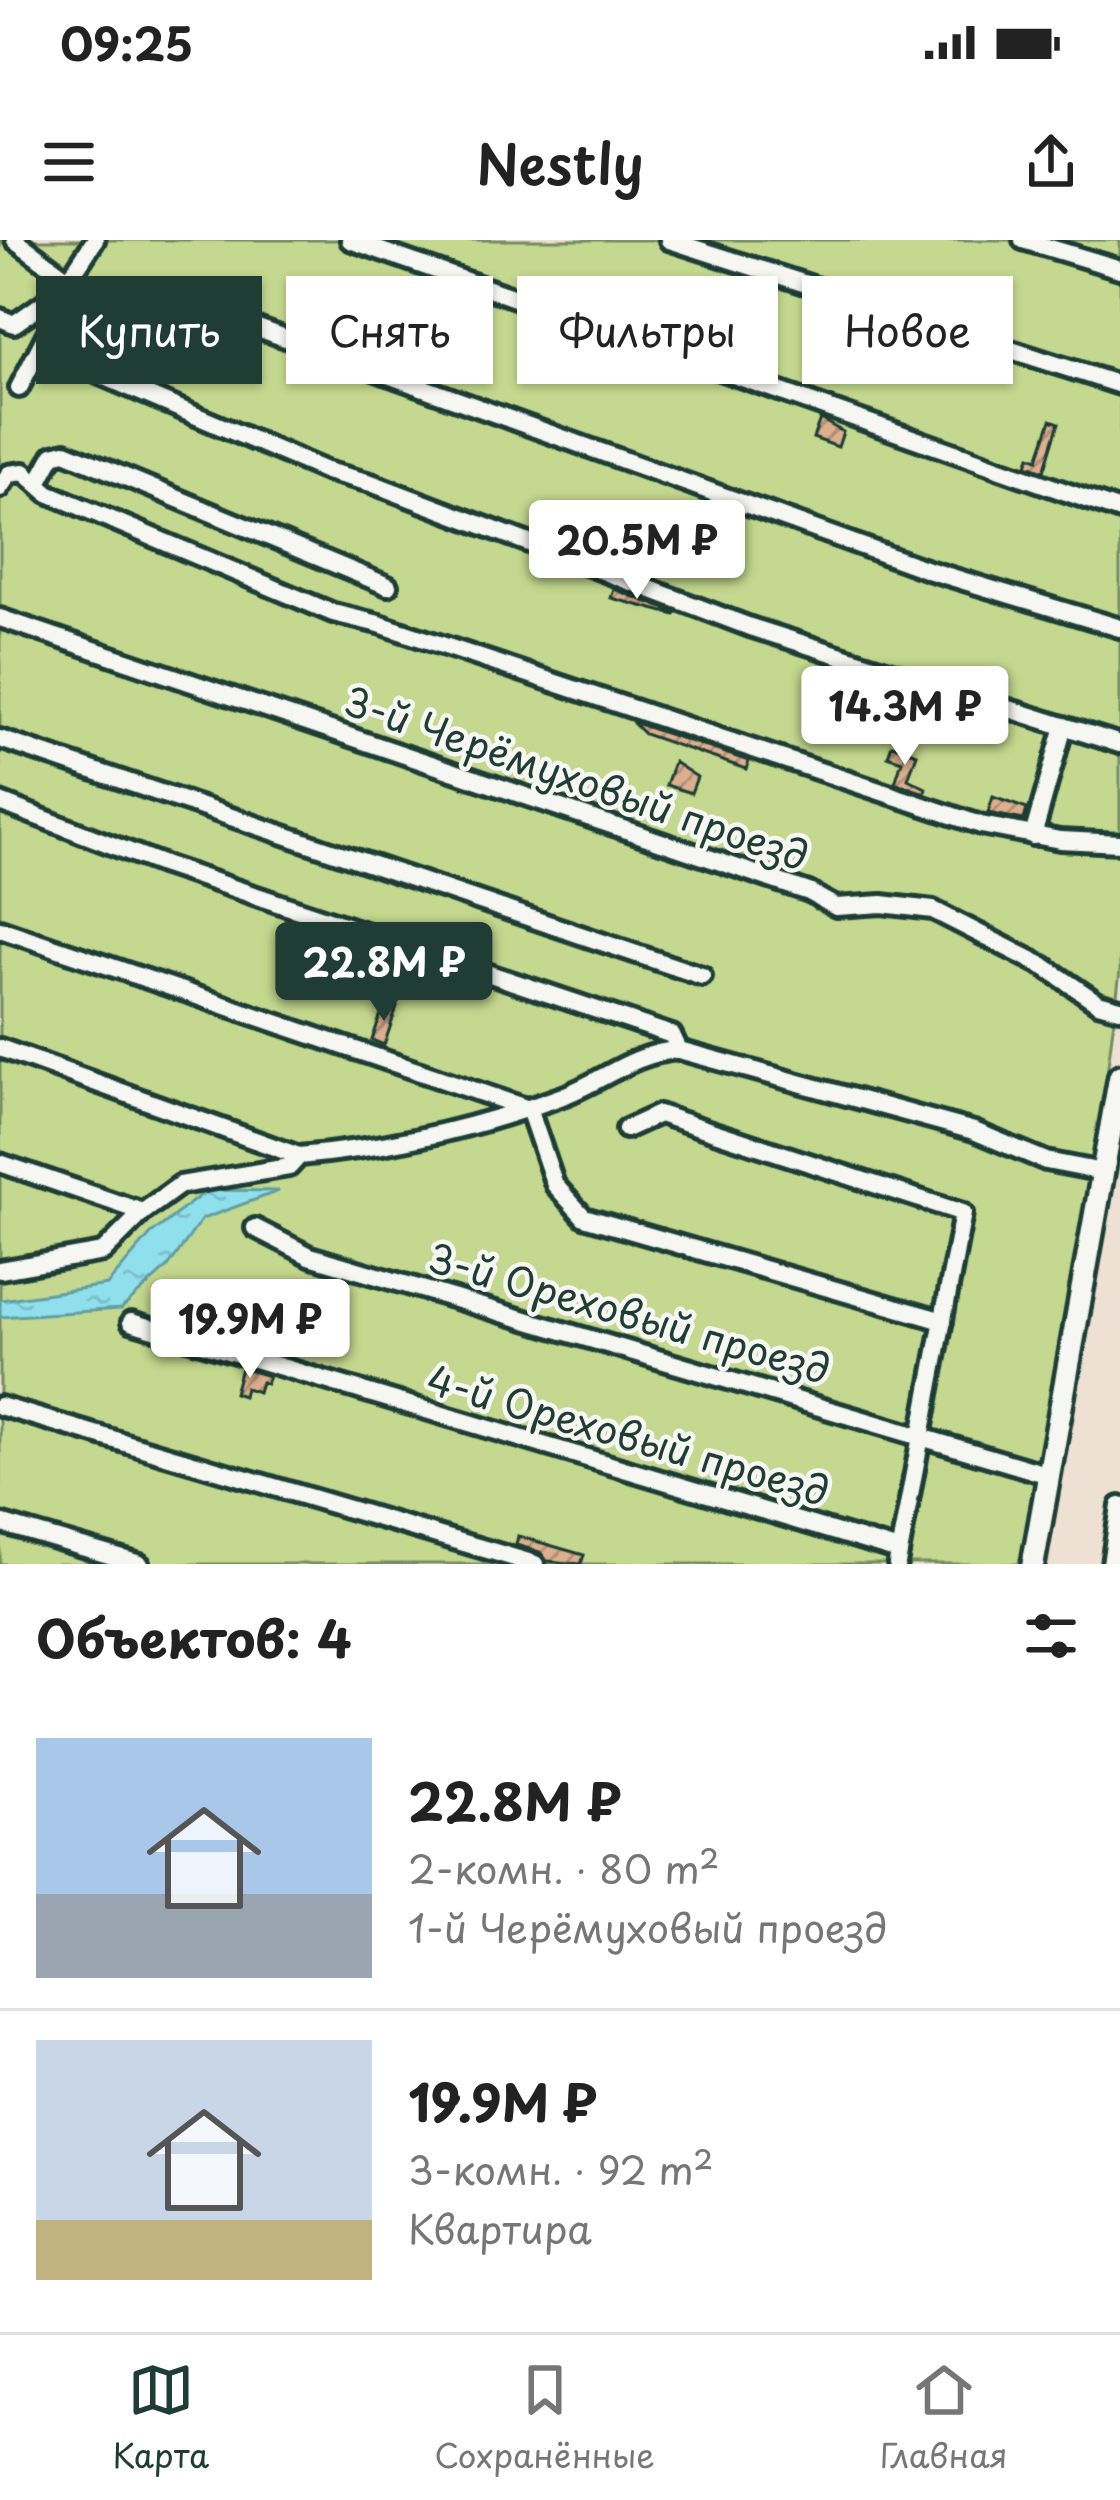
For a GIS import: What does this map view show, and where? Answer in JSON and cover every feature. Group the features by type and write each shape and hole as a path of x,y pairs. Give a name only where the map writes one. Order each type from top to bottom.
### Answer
{"main road":[{"path":"1033,1564 1115,1125 1120,1076"}],"street":[{"path":"15,240 56,276"},
{"path":"70,276 95,240"},
{"path":"350,240 1120,511"},
{"path":"669,240 1120,386"},
{"path":"1023,240 1120,268"},
{"path":"0,318 14,324 36,307"},
{"path":"262,330 928,570 1120,628"},
{"path":"19,388 36,355"},
{"path":"122,384 326,471 371,483 642,589 1120,744"},
{"path":"39,481 53,455 65,452 388,586"},
{"path":"0,488 9,474 24,472 48,493 333,613 379,624 980,825 1033,836 1120,843"},
{"name":"3-й Черёмуховый проезд","path":"0,618 809,892 836,907 882,904 933,910 1045,967 1098,1003 1120,1009"},
{"path":"1033,836 1064,726"},
{"path":"0,739 702,976"},
{"path":"0,802 164,865 672,1035 679,1049"},
{"path":"0,929 529,1108"},
{"path":"0,1048 299,1156 419,1138 529,1108 568,1095 627,1060 679,1049 974,1131 1046,1161 1103,1172"},
{"path":"529,1108 555,1185 584,1217 943,1321"},
{"path":"626,1129 659,1114 963,1213 898,1557"},
{"path":"0,1270 103,1252 142,1212 181,1185 289,1167 299,1156"},
{"path":"0,1163 142,1212"},
{"name":"3-й Ореховый проезд","path":"255,1228 310,1256 920,1433 1049,1475"},
{"name":"4-й Ореховый проезд","path":"131,1322 898,1557"},
{"path":"0,1406 535,1564"},
{"path":"1111,1564 1120,1506"},
{"path":"0,1523 140,1564"}],"green space":[{"path":"0,240 1120,240 1120,972 1099,1136 1020,1564 0,1564"}],"water":[{"path":"207,1190 279,1191 202,1219 168,1267 121,1309 0,1317 0,1300 107,1285 151,1234"}],"building":[{"path":"820,419 843,432 838,447 813,438"},
{"path":"1051,420 1059,423 1044,471 1027,465 1030,456 1038,459"},
{"path":"614,589 676,613 611,598"},
{"path":"632,722 749,761 746,769 644,734"},
{"path":"892,745 917,754 908,779 926,788 925,793 895,783 902,761 888,756"},
{"path":"674,762 697,777 691,793 666,785"},
{"path":"993,797 1027,809 1024,820 988,813"},
{"path":"385,1003 397,1007 384,1045 372,1040"},
{"path":"241,1368 269,1376 266,1384 261,1382 258,1392 245,1388 243,1396 234,1393"},
{"path":"518,1536 584,1555 581,1564 547,1561 540,1552 516,1545"}]}
